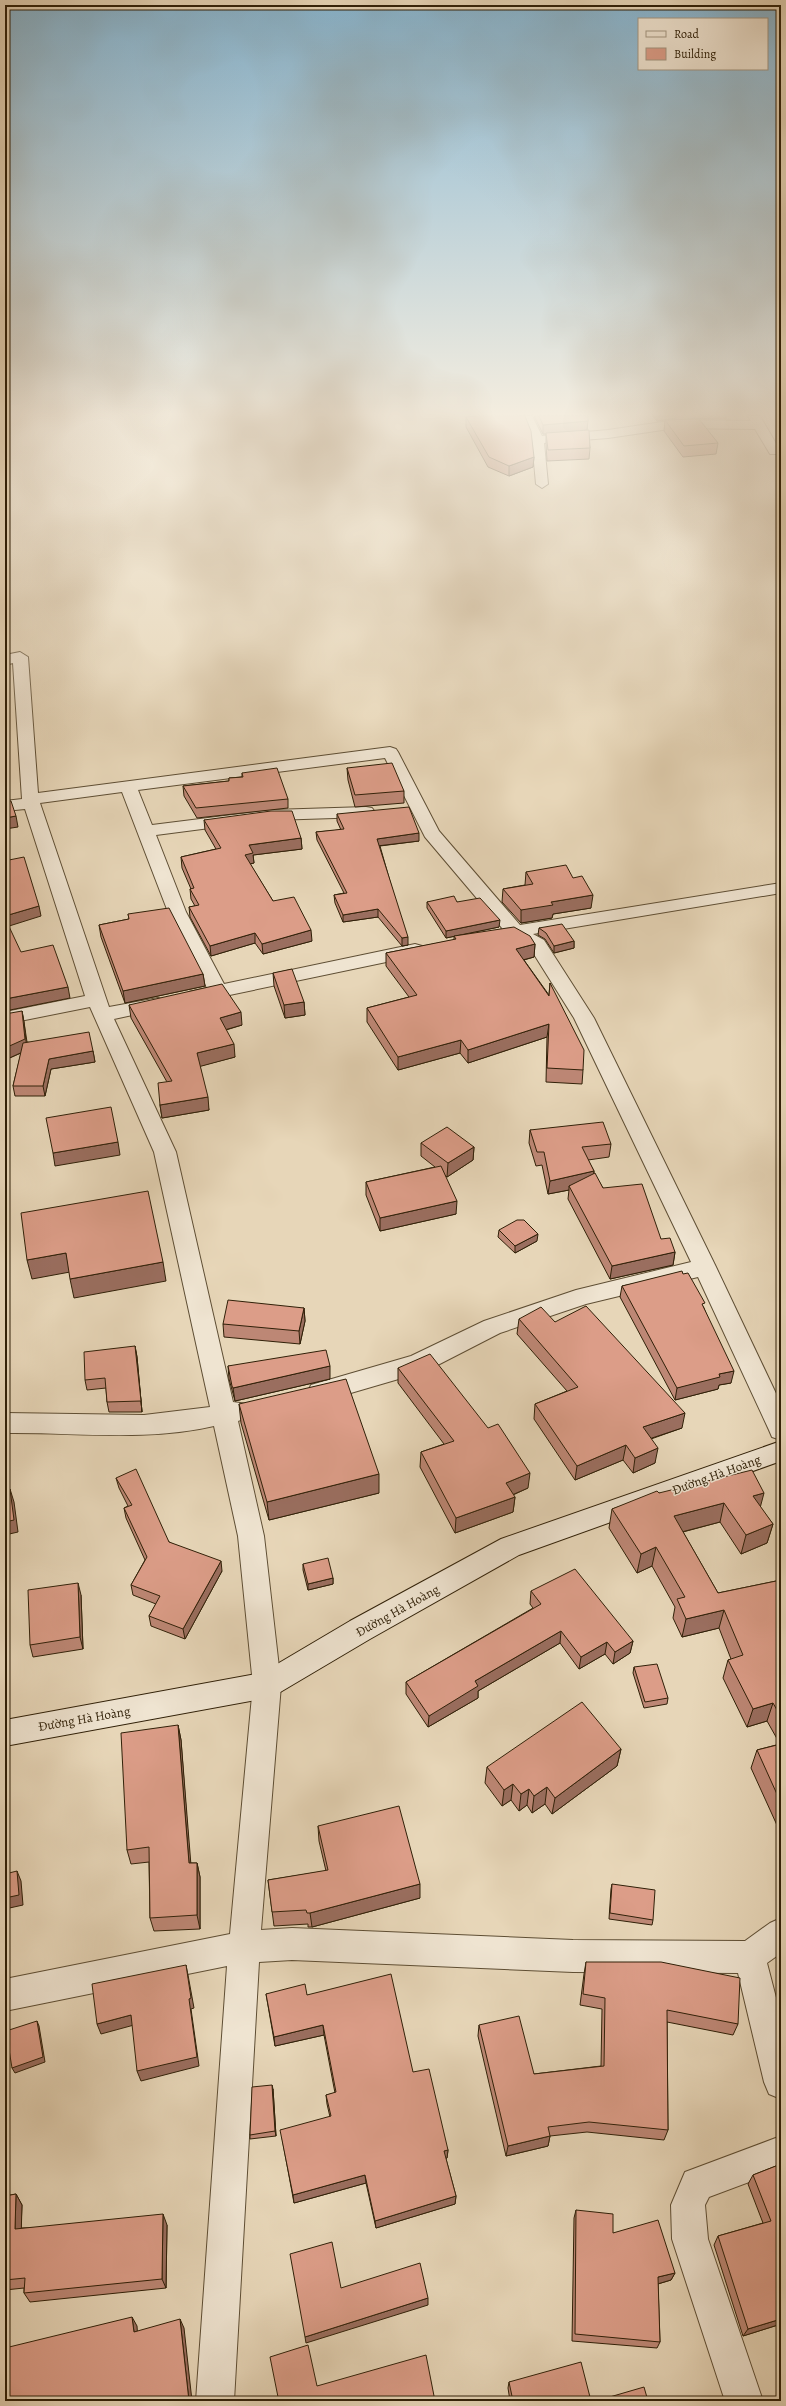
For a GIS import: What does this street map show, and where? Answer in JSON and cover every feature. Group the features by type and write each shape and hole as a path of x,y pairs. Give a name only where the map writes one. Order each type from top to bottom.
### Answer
{"street":[{"path":"5,660 20,657 31,801 99,1008 165,1152 251,1536 267,1685 244,1947 215,2401"},
{"path":"5,806 128,786 390,752 400,810"},
{"path":"128,786 144,831 177,912 218,991"},
{"path":"144,831 272,815 337,815 400,810 431,833 515,931 537,944 584,1018 706,1267 781,1430"},
{"path":"493,935 781,888"},
{"path":"5,1018 99,1008 136,1010 218,991 435,946"},
{"path":"301,1396 340,1388 418,1364 492,1327 584,1296 706,1267"},
{"path":"5,1423 54,1422 130,1425 189,1422 262,1405"},
{"name":"Đường Hà Hoàng","path":"5,1732 267,1685 360,1630 510,1548 781,1451"},
{"path":"5,1995 244,1947 292,1944 574,1956 750,1956 781,1934"},
{"path":"750,1956 781,2082"},
{"path":"744,2401 690,2239 688,2205 697,2184 781,2153"}],"building":[{"path":"392,763 404,791 355,795 347,768"},
{"path":"277,768 288,799 196,808 183,786 229,781 229,778 243,777 242,773"},
{"path":"5,801 11,801 16,816 5,818"},
{"path":"409,807 419,833 377,839 408,937 402,938 378,909 343,915 334,895 347,893 316,832 344,829 337,814"},
{"path":"271,811 292,811 301,838 249,845 253,853 245,855 273,901 294,897 311,930 262,944 255,933 210,946 189,907 199,905 190,889 194,888 181,857 221,848 204,820"},
{"path":"5,851 9,860 24,857 39,906 5,916"},
{"path":"566,865 573,878 582,876 593,895 551,902 553,905 521,910 503,889 533,884 526,872"},
{"path":"454,896 457,902 480,898 500,920 446,931 427,902"},
{"path":"169,908 203,974 123,991 99,925 129,919 128,914"},
{"path":"5,918 21,952 53,945 68,987 5,999 5,980 7,980 5,975"},
{"path":"562,924 574,941 554,946 546,933 539,928"},
{"path":"514,927 530,936 535,944 516,949 549,996 550,983 584,1050 583,1070 547,1068 549,1024 468,1050 461,1040 398,1057 367,1008 417,995 386,953 456,939 454,936"},
{"path":"292,969 304,1002 284,1005 273,973"},
{"path":"222,984 241,1012 220,1018 234,1044 197,1053 208,1097 160,1105 158,1083 172,1081 129,1005"},
{"path":"22,1011 25,1039 5,1048 5,1014"},
{"path":"89,1032 93,1051 49,1059 43,1086 13,1086 23,1043"},
{"path":"111,1107 118,1142 53,1153 46,1118"},
{"path":"603,1122 611,1144 582,1147 594,1171 550,1181 544,1152 537,1152 530,1130"},
{"path":"447,1127 474,1147 448,1163 421,1143"},
{"path":"441,1166 457,1201 380,1218 366,1182"},
{"path":"595,1173 603,1188 642,1184 661,1239 670,1238 675,1252 612,1266 569,1186"},
{"path":"148,1191 163,1262 70,1279 66,1253 27,1260 21,1213"},
{"path":"517,1220 524,1220 538,1234 515,1246 499,1230"},
{"path":"682,1271 683,1274 688,1273 705,1303 702,1304 734,1371 719,1374 720,1377 677,1388 622,1286"},
{"path":"228,1300 304,1308 299,1331 223,1324"},
{"path":"586,1306 685,1413 643,1427 658,1448 635,1458 626,1445 577,1466 535,1404 578,1387 519,1319 541,1307 555,1322"},
{"path":"135,1346 141,1401 107,1402 105,1378 85,1380 84,1352"},
{"path":"326,1350 330,1366 233,1388 232,1386 228,1366"},
{"path":"430,1354 488,1428 498,1424 530,1473 506,1483 515,1497 456,1518 421,1452 454,1441 398,1368"},
{"path":"346,1379 379,1474 267,1502 239,1404"},
{"path":"136,1469 169,1542 221,1561 183,1629 149,1616 160,1596 131,1585 147,1557 124,1508 132,1505 116,1478"},
{"path":"752,1470 764,1493 753,1496 773,1524 746,1535 724,1503 674,1516 718,1593 781,1580 781,1717 773,1703 753,1709 728,1660 743,1655 724,1610 686,1619 677,1599 685,1597 656,1547 641,1554 612,1509 657,1491 659,1493"},
{"path":"10,1489 14,1520 5,1522 5,1490"},
{"path":"328,1558 333,1578 308,1584 303,1564"},
{"path":"575,1569 633,1641 615,1652 607,1642 581,1657 561,1631 475,1681 478,1686 429,1716 406,1682 541,1604 531,1591"},
{"path":"78,1583 80,1637 30,1645 28,1590"},
{"path":"657,1664 668,1698 645,1702 634,1667"},
{"path":"582,1702 621,1749 555,1798 547,1787 534,1796 529,1789 521,1794 513,1784 504,1790 487,1767"},
{"path":"178,1725 189,1863 197,1863 197,1915 150,1918 149,1847 127,1850 121,1733"},
{"path":"781,1744 781,1803 757,1750"},
{"path":"399,1806 420,1884 310,1913 307,1913 306,1910 272,1912 268,1880 328,1870 318,1826"},
{"path":"17,1871 19,1895 5,1898 5,1874"},
{"path":"612,1884 655,1890 653,1920 610,1913"},
{"path":"586,1962 661,1962 740,1978 738,2024 667,2010 668,2130 589,2122 548,2127 550,2136 508,2146 479,2025 519,2016 534,2074 604,2066 605,1998 583,1994"},
{"path":"186,1965 197,2057 137,2071 131,2015 97,2024 92,1984"},
{"path":"391,1974 413,2072 429,2069 448,2150 444,2151 456,2196 375,2221 365,2175 293,2195 280,2130 331,2116 326,2095 336,2092 323,2025 274,2037 266,1994 305,1984 307,1995"},
{"path":"37,2021 43,2057 12,2068 6,2031"},
{"path":"272,2085 275,2131 250,2135 252,2087"},
{"path":"781,2164 781,2319 748,2329 718,2236 771,2221 753,2175"},
{"path":"16,2194 15,2229 163,2214 162,2279 24,2293 25,2278 5,2280 5,2196"},
{"path":"576,2210 613,2214 613,2233 658,2220 675,2273 658,2277 660,2342 575,2334"},
{"path":"332,2242 341,2288 420,2263 428,2298 305,2337 290,2254"},
{"path":"132,2317 134,2332 180,2319 189,2401 5,2401 5,2348"},
{"path":"308,2345 317,2386 426,2355 435,2401 266,2401 278,2397 270,2357"},
{"path":"581,2362 591,2401 513,2401 509,2382"},
{"path":"644,2387 648,2401 596,2401"}]}
